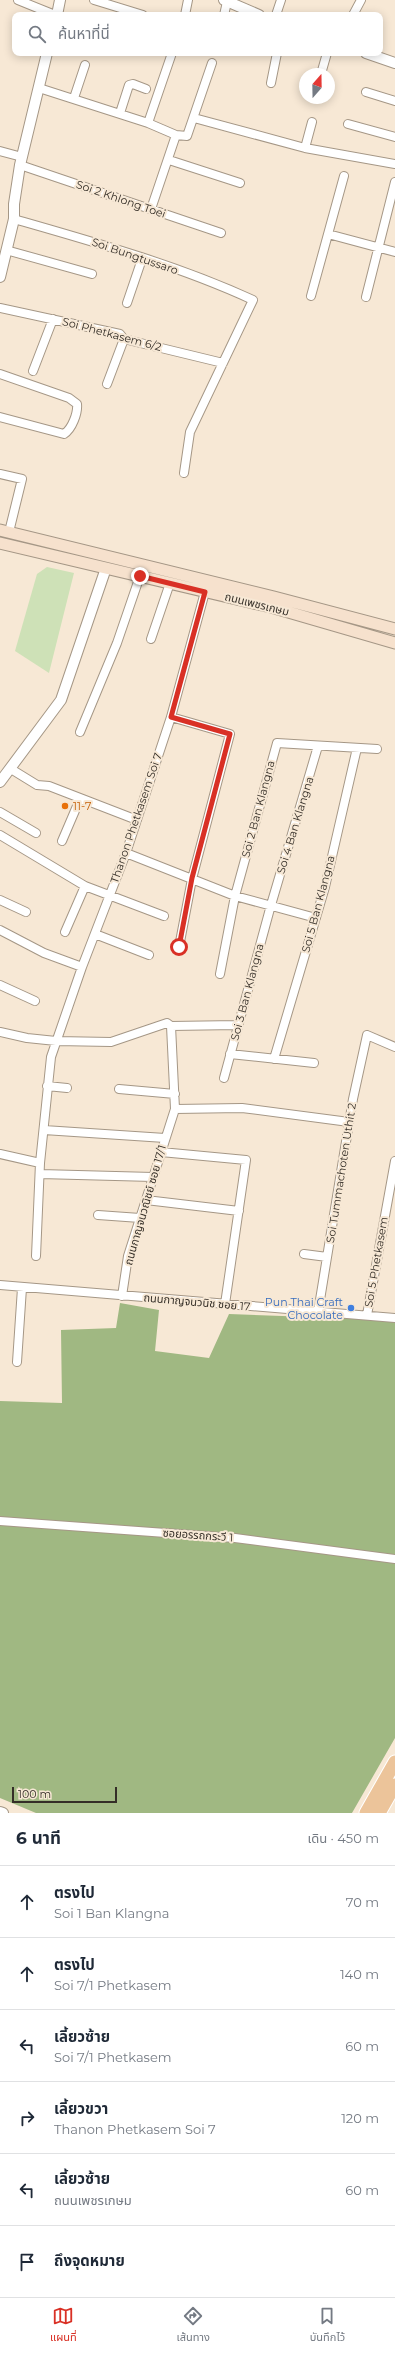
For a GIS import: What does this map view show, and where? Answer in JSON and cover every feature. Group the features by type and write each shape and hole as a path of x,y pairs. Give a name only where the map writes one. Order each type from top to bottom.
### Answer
{"main road":[{"name":"ถนนเพชรเกษม","path":"5,531 272,602 395,630"},
{"name":"ถนนเพชรเกษม","path":"0,543 205,592 272,602 395,643"},
{"path":"366,1813 395,1762"},
{"path":"379,1813 395,1785"}],"street":[{"path":"18,0 48,12"},
{"path":"57,12 60,0"},
{"path":"94,0 132,12"},
{"path":"186,12 188,0"},
{"path":"277,12 280,0"},
{"path":"355,12 361,0"},
{"path":"224,12 225,1 252,12"},
{"path":"0,277 2,260 14,219 14,204 21,161 46,56"},
{"path":"148,123 171,56"},
{"path":"271,83 276,56"},
{"path":"323,68 326,56"},
{"path":"375,56 395,63"},
{"path":"39,88 148,123 176,135 188,136 212,63"},
{"path":"74,98 85,65"},
{"path":"120,114 129,85 133,84 146,89"},
{"path":"366,92 395,101"},
{"path":"194,118 305,148 395,164"},
{"path":"305,148 312,122"},
{"path":"348,124 395,137"},
{"path":"151,209 176,135"},
{"name":"Soi 2 Khlong Toei","path":"0,151 21,161 221,234"},
{"path":"168,160 240,183"},
{"path":"311,296 344,176"},
{"path":"366,297 378,247 392,204 395,182"},
{"name":"Soi Bungtussaro","path":"14,219 142,258 226,287 253,300 223,363"},
{"path":"328,234 395,252"},
{"path":"6,250 92,274"},
{"path":"127,303 142,258"},
{"name":"Soi Phetkasem 6/2","path":"0,308 120,334 124,339 223,363"},
{"path":"33,371 53,319"},
{"path":"107,384 124,339"},
{"path":"184,474 190,432 223,363"},
{"path":"0,374 75,400 78,409 70,428 64,434 0,417"},
{"path":"0,474 22,479 5,531"},
{"path":"0,782 61,700 106,568"},
{"path":"80,732 117,643 140,576"},
{"path":"151,639 170,583"},
{"name":"Thanon Phetkasem Soi 7","path":"36,1256 40,1163 51,1056 82,967 126,853 137,820 171,717 205,592"},
{"path":"171,717 230,734 192,878 179,947"},
{"name":"Soi 2 Ban Klangna","path":"220,974 235,896 276,743 377,749"},
{"name":"Soi 4 Ban Klangna","path":"271,906 318,746"},
{"name":"Soi 5 Ban Klangna","path":"274,1059 325,887 357,748"},
{"path":"11,769 37,785 49,786 137,820"},
{"path":"62,841 80,799"},
{"path":"0,812 36,833"},
{"path":"0,835 85,886 109,897 164,916"},
{"path":"126,853 235,896 316,918"},
{"path":"66,932 85,886"},
{"path":"0,900 26,912"},
{"name":"Soi 3 Ban Klangna","path":"224,1078 237,1025 271,906"},
{"path":"0,930 44,953 82,967"},
{"path":"95,934 149,955"},
{"path":"0,985 36,1001"},
{"path":"0,1032 27,1038 56,1041 111,1042 167,1023 171,1026 237,1025"},
{"name":"ถนนกาญจนวณิชย์ ซอย 17/1","path":"122,1296 128,1256 175,1109 171,1026"},
{"name":"Soi Tummachoten Uthit 2","path":"318,1312 349,1122 367,1035 395,1047"},
{"path":"230,1054 314,1063"},
{"path":"48,1086 67,1088"},
{"path":"119,1089 174,1094"},
{"path":"175,1109 242,1108 349,1122"},
{"name":"ถนนกาญจนวณิชย์ ซอย 17/1","path":"44,1130 165,1138"},
{"path":"161,1152 246,1160 225,1304"},
{"path":"0,1154 40,1163"},
{"name":"Soi 5 Phetkasem","path":"367,1315 395,1161"},
{"path":"40,1174 153,1177"},
{"path":"146,1200 239,1211"},
{"path":"98,1215 140,1218"},
{"path":"304,1254 327,1257"},
{"name":"ถนนกาญจนวนิช ซอย 17","path":"0,1285 395,1318"},
{"path":"17,1362 22,1288"},
{"name":"ซอยอรรถกระวี 1","path":"0,1521 235,1538 395,1559"}],"green space":[{"path":"47,567 74,573 49,673 15,651 37,574"},
{"path":"120,1303 159,1310 155,1351 209,1358 229,1314 395,1320 395,1738 352,1813 36,1813 0,1798 0,1401 62,1403 61,1330 116,1328"}],"place":[{"name":"11-7","path":"65,806"},
{"name":"Pun Thai Craft Chocolate","path":"351,1308"}],"route":[{"path":"140,576 205,592 171,717 230,734 192,878 179,947"}]}
